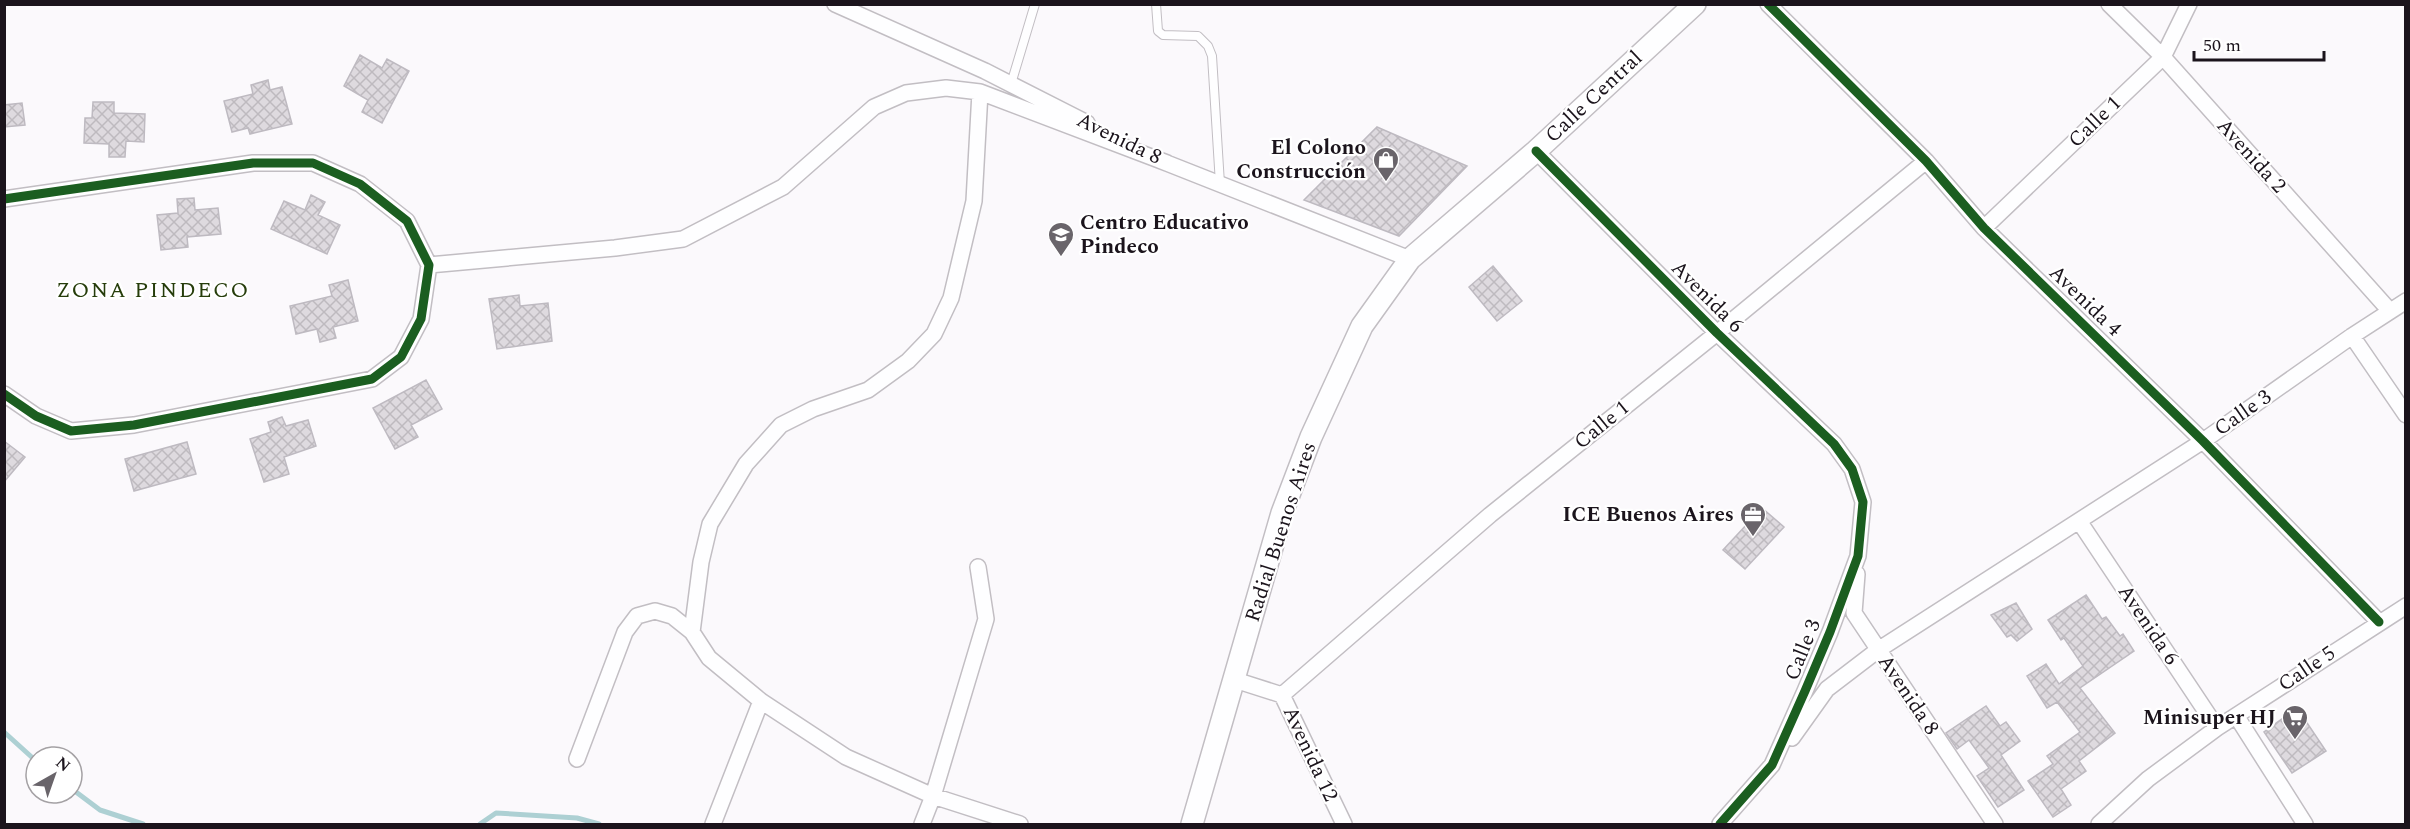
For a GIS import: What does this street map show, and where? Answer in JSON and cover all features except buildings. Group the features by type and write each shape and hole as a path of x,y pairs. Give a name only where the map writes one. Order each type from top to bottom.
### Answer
{"main road":[{"name":"Calle Central","path":"1410,259 1536,151 1695,4"},
{"name":"Radial Buenos Aires","path":"1192,825 1282,513 1311,437 1362,326 1410,259"}],"street":[{"name":"Avenida 8","path":"835,4 985,71 1167,163 1410,259"},
{"name":"Avenida 4","path":"1768,4 1926,161 1984,228 2203,441 2379,622"},
{"name":"Avenida 2","path":"2109,4 2163,57 2390,310"},
{"name":"Calle 1","path":"1984,228 2163,57 2189,4"},
{"path":"429,265 615,248 683,239 783,187 874,107 906,93 946,88 980,92 1167,163"},
{"path":"692,632 701,562 710,524 746,465 781,425 813,409 868,390 908,361 934,334 951,298 974,201 980,92"},
{"name":"Avenida 6","path":"1536,151 1717,333 1834,444 1852,470"},
{"name":"Calle 1","path":"1282,695 1490,515 1926,161"},
{"path":"4,199 253,164 312,163 360,184 407,221 429,265 421,319 401,357 372,379 134,425 71,431 36,416 4,394"},
{"name":"Calle 3","path":"1720,825 1772,765 1827,688 1878,650 2203,441 2352,336 2406,301"},
{"path":"2352,336 2406,415"},
{"name":"Calle 3","path":"1772,765 1830,632 1858,556 1863,502 1852,470"},
{"name":"Avenida 6","path":"2079,521 2217,728"},
{"name":"Avenida 8","path":"1858,556 1854,613 1995,825"},
{"path":"922,825 933,796 986,619 978,567"},
{"name":"Calle 5","path":"2099,825 2148,779 2217,728 2406,606"},
{"path":"577,759 625,632 638,616 655,611 672,616 692,632 708,658 761,701 846,757 933,796 1020,825"},
{"name":"Avenida 12","path":"1235,680 1282,695 1344,825"},
{"path":"713,825 761,701"},
{"path":"2237,717 2305,825"}],"lane":[{"path":"1011,86 1035,4"},
{"path":"1156,4 1158,31 1163,35 1198,36 1208,46 1212,56 1220,184"}],"waterway":[{"path":"4,732 24,750"},
{"path":"84,798 100,810 143,824"},
{"path":"480,824 496,813 577,818 599,824"}],"cycle path":[{"path":"1768,4 1926,161 1984,228 2203,441 2379,622"},
{"path":"1536,151 1717,333 1834,444 1852,469 1863,502 1858,556 1805,691 1772,765 1720,824"},
{"path":"4,199 253,163 313,163 360,184 407,221 429,265 421,319 401,357 372,379 134,425 71,431 36,416 4,394"}],"place":[{"name":"El Colono Construcción","path":"1386,183"},
{"name":"Centro Educativo Pindeco","path":"1061,258"},
{"name":"ICE Buenos Aires","path":"1753,538"},
{"name":"Minisuper HJ","path":"2295,741"}],"district":[{"name":"ZONA PINDECO","path":"153,290"}]}
